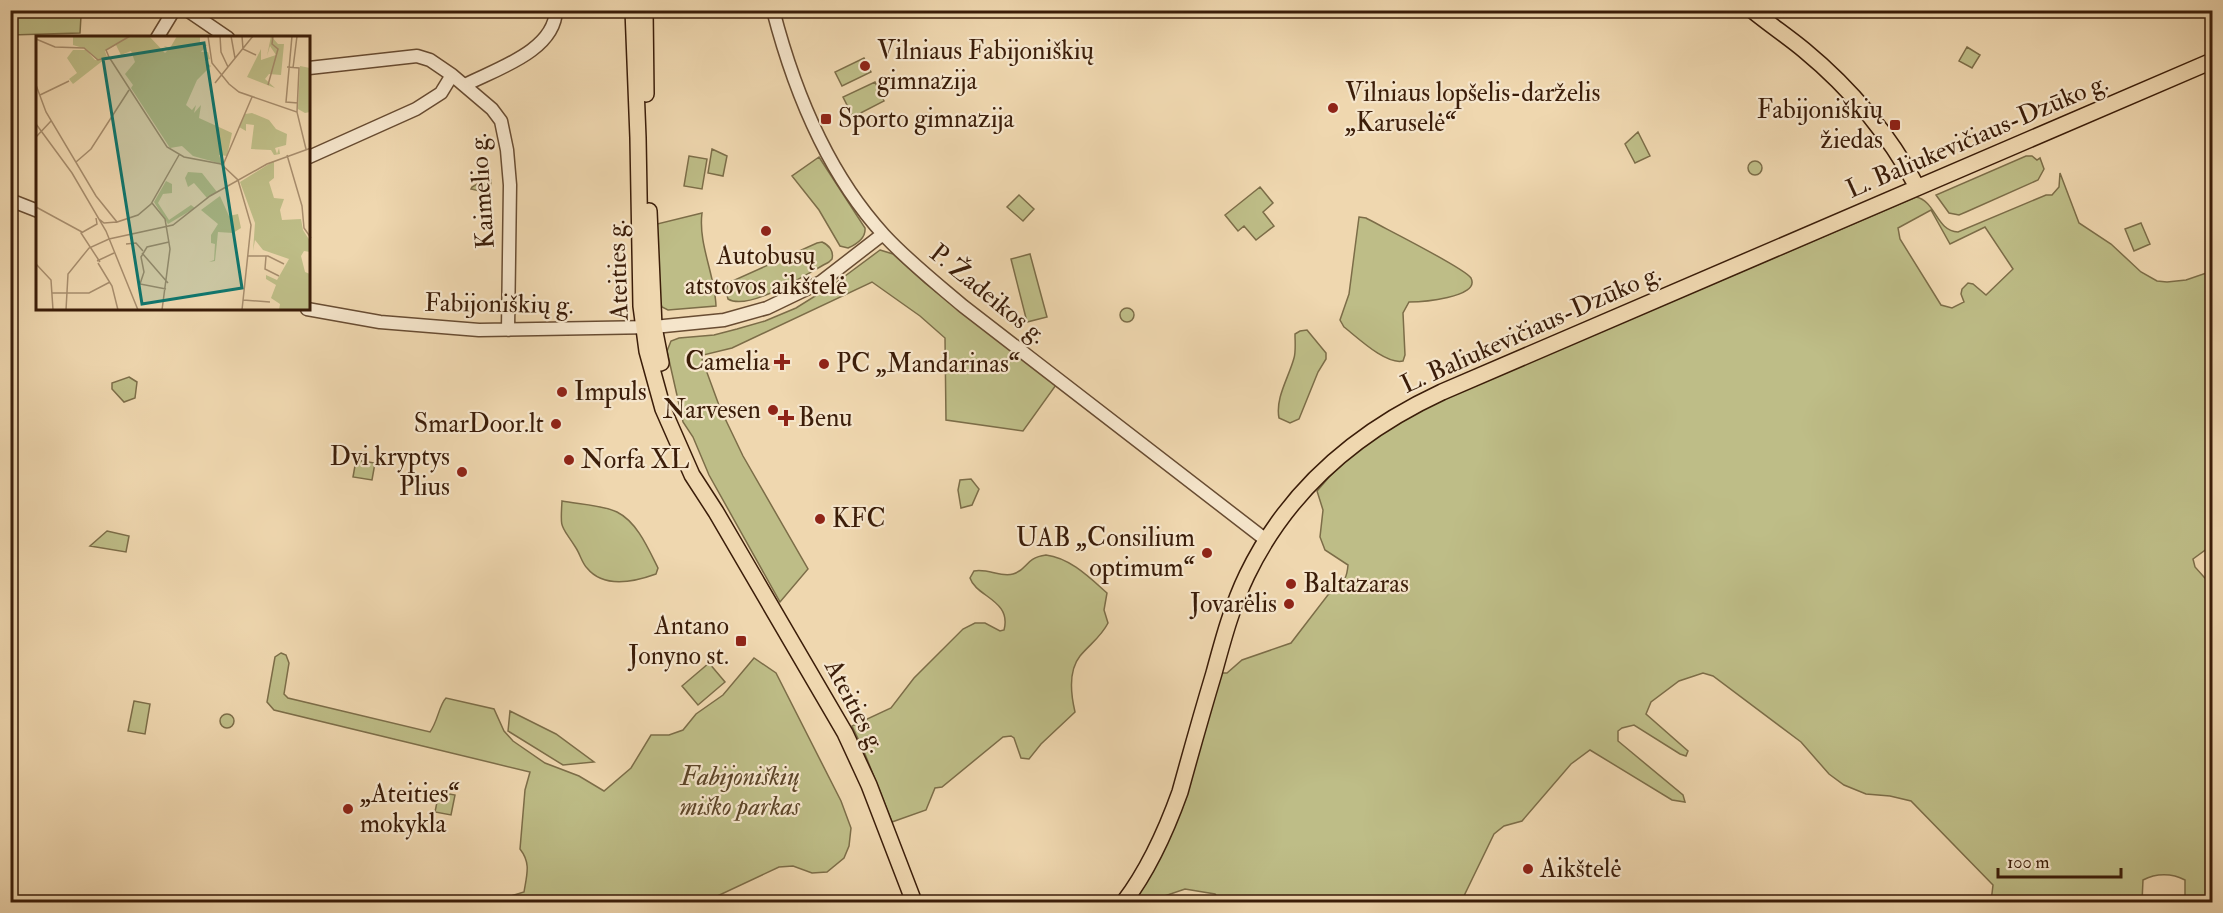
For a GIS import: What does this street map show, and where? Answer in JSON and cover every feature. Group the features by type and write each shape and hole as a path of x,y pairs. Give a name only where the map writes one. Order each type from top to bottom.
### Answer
{"main road":[{"name":"Ateities g.","path":"633,10 641,306 649,326"},
{"name":"Ateities g.","path":"645,10 651,264 649,326 655,384 669,426 692,475 845,733 869,785 914,903"},
{"path":"1752,10 1804,50 1847,90 1892,143 1917,187"},
{"name":"L. Baliukevičiaus-Dzūko g.","path":"1124,903 1149,864 1180,792 1227,627 1247,576 1266,540 1303,490 1335,458 1374,428 1418,403 2212,61"}],"street":[{"path":"158,36 174,10"},
{"path":"187,10 225,36"},
{"path":"465,85 516,60 539,45 552,30 556,10"},
{"name":"P. Žadeikos g.","path":"773,10 796,88 811,122 838,171 883,234 947,293 1266,540"},
{"name":"Kaimelio g.","path":"310,68 417,56 430,60 452,75 497,115 503,128 510,193 508,330"},
{"path":"310,157 416,109 441,93 452,75"},
{"path":"10,200 36,210"},
{"name":"Fabijoniškių g.","path":"310,309 399,324 479,330 649,326 724,320 767,308 821,282 883,234"}],"green space":[{"path":"10,11 88,11 81,16 80,33 11,35"},
{"path":"1967,47 1980,55 1972,68 1959,61"},
{"path":"864,58 871,72 842,86 835,72"},
{"path":"875,82 884,101 853,117 843,97"},
{"path":"1638,132 1650,156 1635,163 1625,144"},
{"path":"712,149 727,156 723,176 708,173"},
{"path":"689,156 707,159 702,189 684,186"},
{"path":"2026,156 2032,156 2037,160 2040,158 2044,169 2038,180 1966,212 1959,215 1949,213 1936,195"},
{"path":"819,157 865,228 860,240 848,248 840,246 819,210 792,176"},
{"path":"1755,161 1760,163 1762,168 1760,173 1755,175 1750,173 1748,168 1750,163"},
{"path":"2060,173 2079,223 2111,244 2141,272 2157,281 2186,280 2212,271 2212,545 2193,559 2195,567 2212,586 2212,902 2185,902 2185,880 2164,875 2143,880 2142,902 1991,902 1993,885 1911,801 1866,794 1844,785 1829,774 1801,742 1713,676 1703,673 1679,681 1651,702 1646,714 1688,751 1686,756 1634,725 1618,731 1618,741 1683,795 1685,802 1672,800 1590,750 1571,764 1522,821 1504,826 1494,834 1461,902 1221,902 1215,894 1185,889 1147,902 1132,902 1147,881 1166,846 1221,673 1227,673 1242,660 1291,643 1334,587 1345,579 1348,565 1325,550 1320,537 1323,510 1317,491 1344,463 1373,439 1440,401 1916,197 1928,204 1945,227 1958,232 2046,195 2052,195 2059,187","holes":["1931,210 1950,244 1985,227 2013,269 1986,295 1973,284 1968,283 1962,289 1964,302 1952,308 1941,305 1900,239 1898,228"]},
{"path":"484,180 491,180 490,193 471,189 472,187"},
{"path":"1260,187 1273,203 1263,212 1274,226 1256,240 1244,226 1238,231 1225,215"},
{"path":"1019,195 1034,209 1023,221 1007,207"},
{"path":"702,213 702,236 716,306 668,310 662,307 658,296 657,224"},
{"path":"1359,217 1366,218 1422,248 1471,278 1472,285 1458,294 1436,300 1409,302 1403,313 1405,355 1403,361 1389,359 1372,350 1344,327 1340,320 1349,294"},
{"path":"2141,223 2150,244 2134,251 2125,229"},
{"path":"822,242 832,251 832,259 829,262 764,296 738,302 728,299 726,291 728,283"},
{"path":"880,250 893,254 925,283 1056,385 1023,431 946,420 945,338 920,316 872,282 732,348 703,355 702,359 720,408 743,456 808,569 780,602 709,475 693,437 683,422 667,351 671,341 679,338 714,335 765,321 796,308 833,285"},
{"path":"1030,254 1047,317 1027,322 1011,259"},
{"path":"1127,308 1132,310 1134,315 1132,320 1127,322 1122,320 1120,315 1122,310"},
{"path":"1307,330 1326,353 1326,359 1318,372 1299,419 1290,423 1279,418 1279,403 1294,358 1295,334"},
{"path":"129,377 137,382 135,398 124,402 112,389 112,383"},
{"path":"356,460 375,463 372,480 353,477"},
{"path":"971,479 979,489 972,505 961,508 958,490 960,480"},
{"path":"562,501 605,508 624,516 646,544 658,568 656,574 620,582 594,575 585,566 563,527"},
{"path":"107,531 129,536 126,552 90,546"},
{"path":"1046,555 1071,564 1107,593 1104,610 1108,623 1080,656 1072,676 1075,712 1041,744 1029,759 1021,758 1014,738 1003,737 942,787 935,788 926,810 892,822 852,726 891,708 914,678 963,629 975,623 985,623 1000,631 1004,630 1003,612 974,584 970,578 974,571 1013,574 1030,561"},
{"name":"Fabijoniškių miško parkas","path":"281,653 286,655 289,663 284,694 288,698 430,732 446,698 494,709 504,731 513,741 545,763 579,776 604,791 631,768 651,735 669,735 683,730 696,714 723,695 754,658 776,673 841,801 851,828 849,846 844,858 827,872 812,873 793,866 779,867 711,899 504,902 511,896 524,892 527,864 520,849 525,790 530,772 274,710 267,702 275,657"},
{"path":"709,663 725,682 698,705 682,686"},
{"path":"134,701 150,704 145,734 128,731"},
{"path":"510,711 556,734 594,762 563,765 508,731"},
{"path":"224,714 230,714 234,721 230,728 224,728 220,724 220,718"},
{"path":"439,792 455,795 451,815 435,812"}],"place":[{"name":"Vilniaus Fabijoniškių gimnazija","path":"865,66"},
{"name":"Vilniaus lopšelis-darželis „Karuselė“","path":"1333,108"},
{"name":"Sporto gimnazija","path":"826,119"},
{"name":"Fabijoniškių žiedas","path":"1895,125"},
{"name":"Autobusų atstovos aikštelė","path":"766,231"},
{"name":"Camelia","path":"782,362"},
{"name":"PC „Mandarinas“","path":"824,364"},
{"name":"Impuls","path":"562,392"},
{"name":"Narvesen","path":"773,410"},
{"name":"Benu","path":"786,418"},
{"name":"SmarDoor.lt","path":"556,424"},
{"name":"Norfa XL","path":"569,460"},
{"name":"Dvi kryptys Plius","path":"462,472"},
{"name":"KFC","path":"820,519"},
{"name":"UAB „Consilium optimum“","path":"1207,553"},
{"name":"Baltazaras","path":"1291,584"},
{"name":"Jovarėlis","path":"1289,604"},
{"name":"Antano Jonyno st.","path":"741,641"},
{"name":"„Ateities“ mokykla","path":"348,809"},
{"name":"Aikštelė","path":"1528,869"}]}
